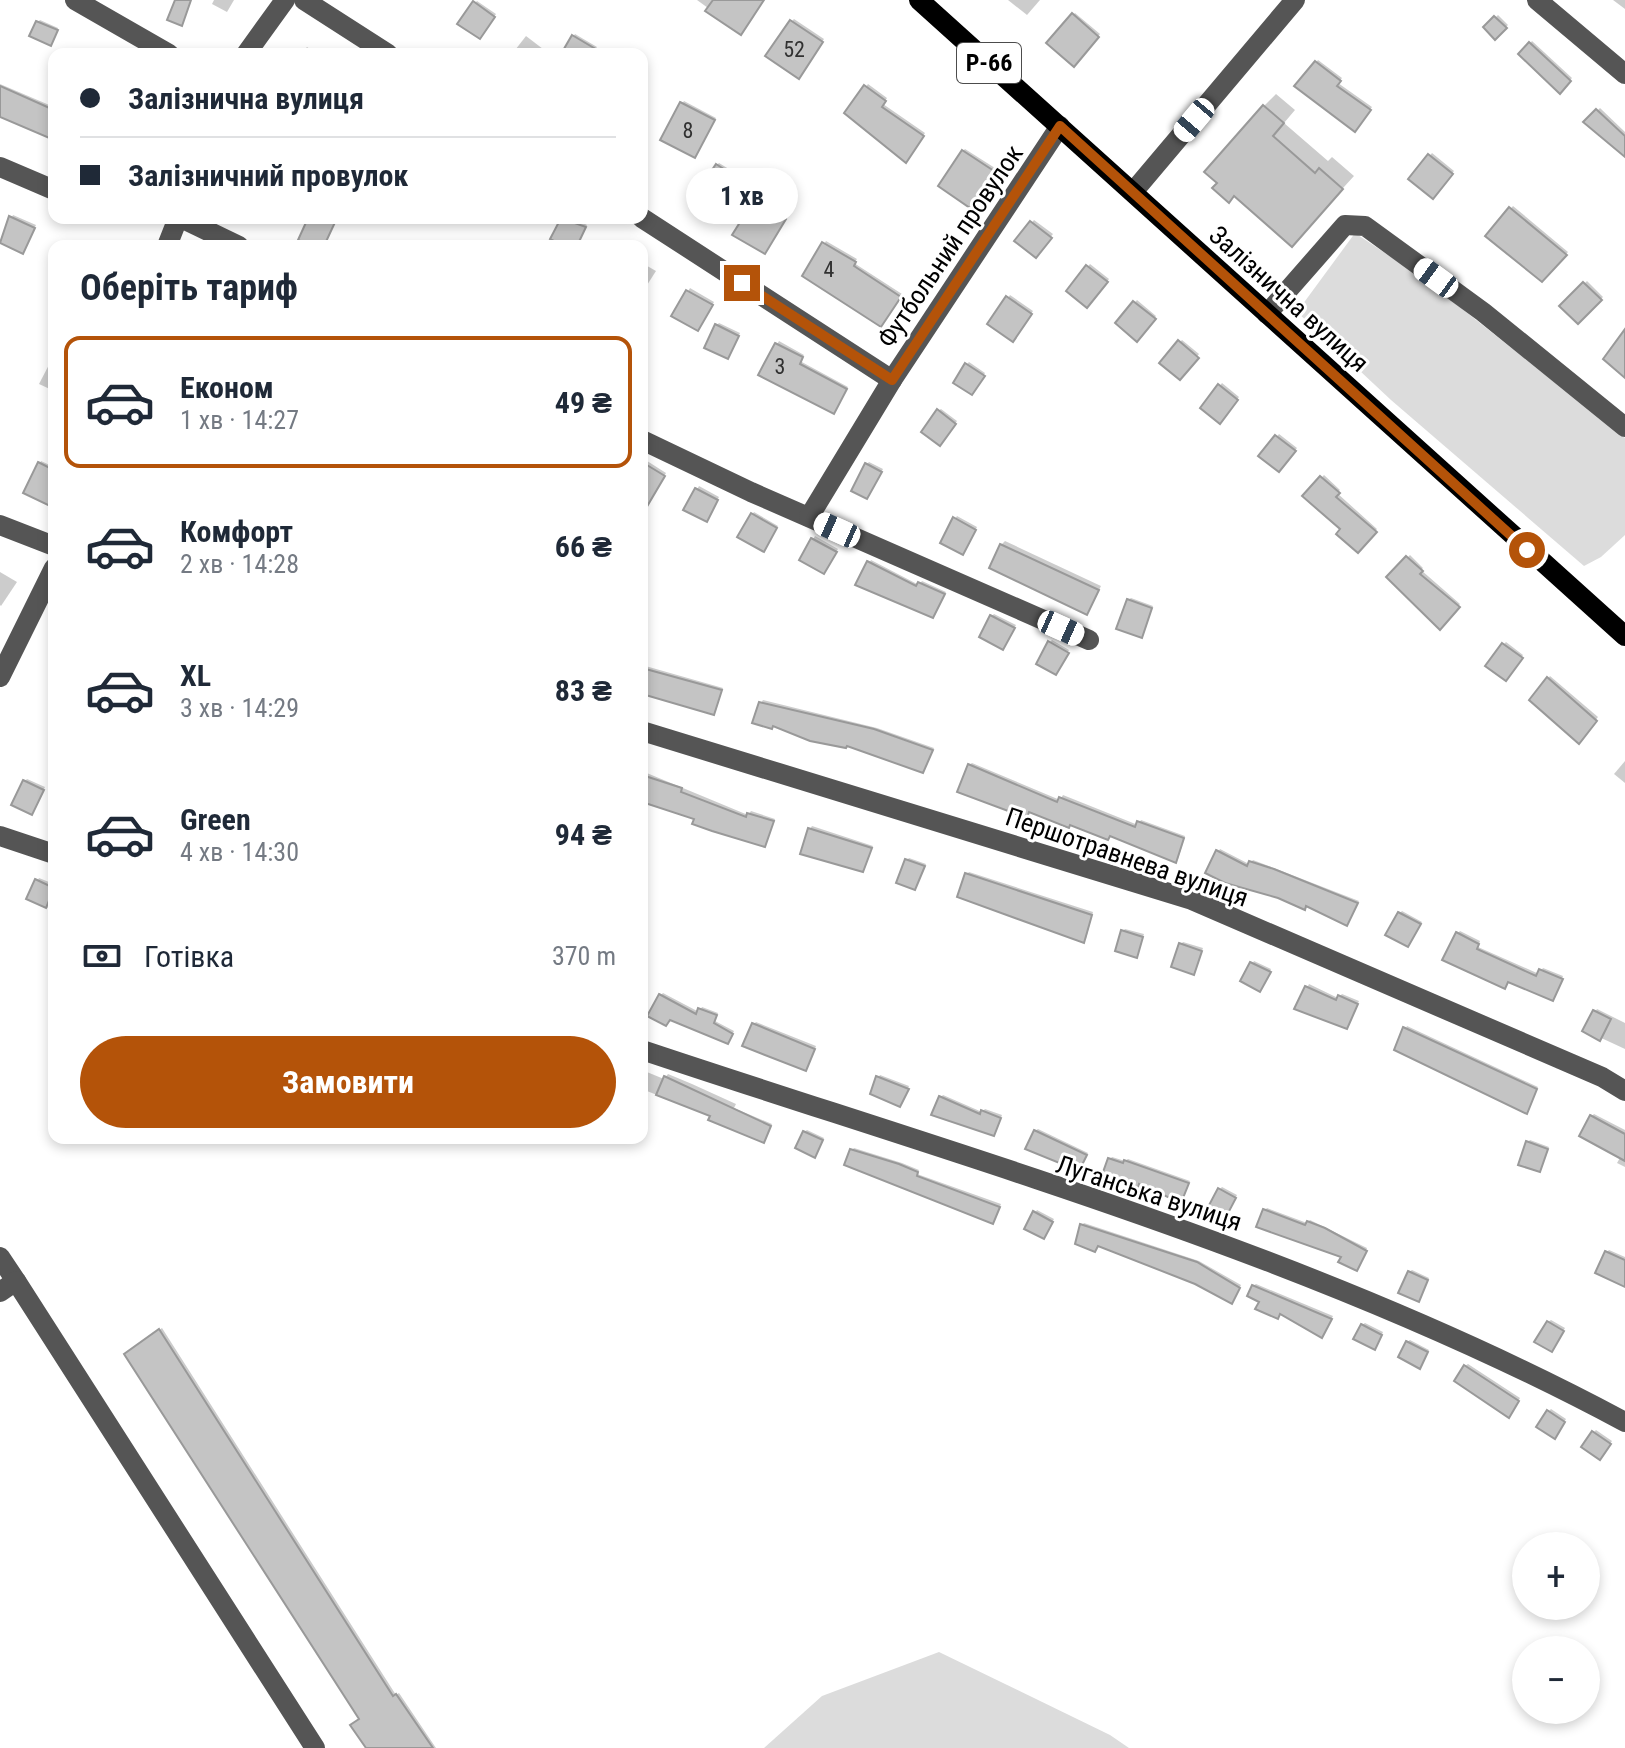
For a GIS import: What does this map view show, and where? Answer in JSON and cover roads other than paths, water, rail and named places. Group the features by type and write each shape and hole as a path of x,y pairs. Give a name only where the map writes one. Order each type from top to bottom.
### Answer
{"main road":[{"name":"Залізнична вулиця","path":"919,0 1625,636"}],"street":[{"path":"75,0 159,48"},
{"path":"250,48 285,0"},
{"path":"304,0 379,48"},
{"path":"1133,192 1295,0"},
{"path":"1537,0 1625,74"},
{"name":"Футбольний провулок","path":"809,517 892,380 1060,126"},
{"path":"0,167 48,187"},
{"path":"648,222 892,380"},
{"path":"192,224 226,240"},
{"path":"1267,314 1345,225 1365,226 1483,312 1625,427"},
{"path":"648,443 1089,640"},
{"path":"0,525 48,544"},
{"path":"0,677 48,580"},
{"name":"Першотравнева вулиця","path":"648,733 1192,900 1602,1077 1625,1091"},
{"path":"0,836 48,852"},
{"name":"Луганська вулиця","path":"648,1052 1273,1261 1525,1369 1625,1422"},
{"path":"0,1257 8,1286 315,1748"}]}
